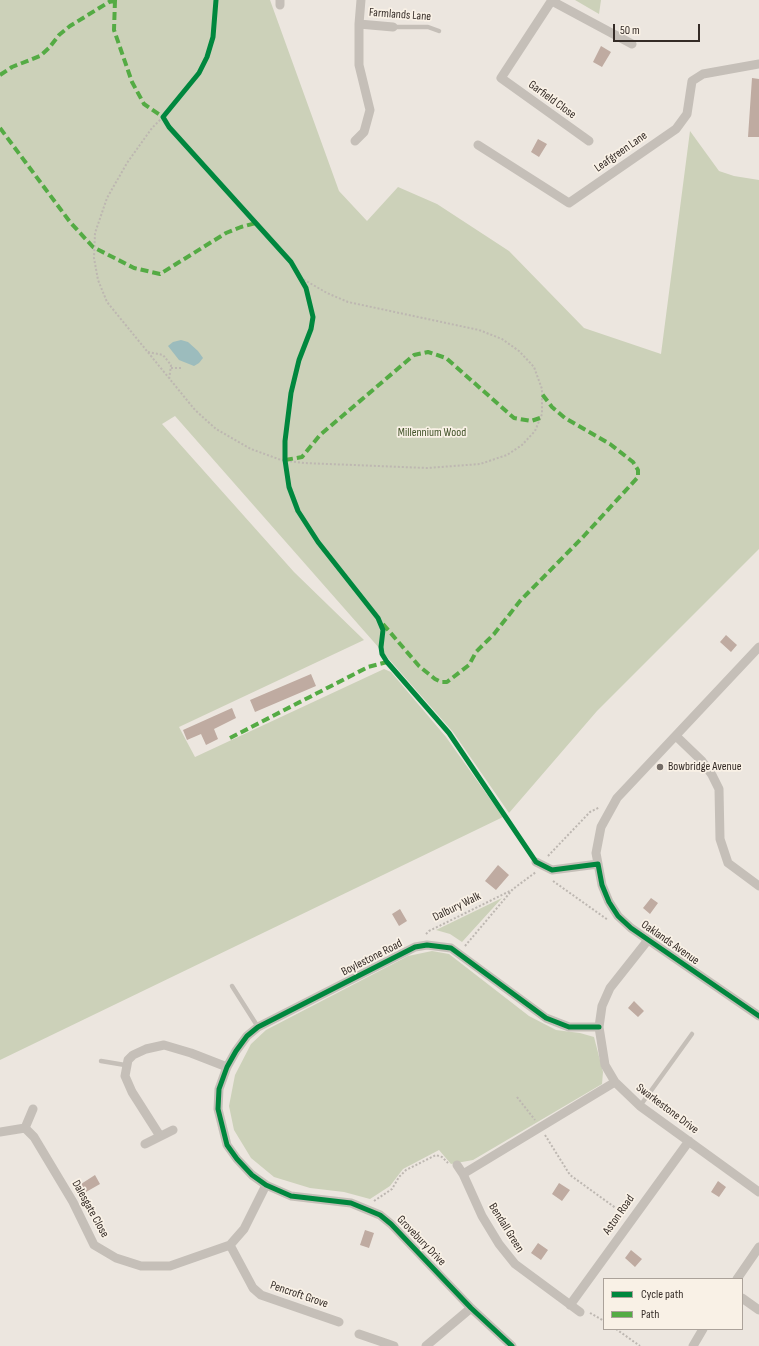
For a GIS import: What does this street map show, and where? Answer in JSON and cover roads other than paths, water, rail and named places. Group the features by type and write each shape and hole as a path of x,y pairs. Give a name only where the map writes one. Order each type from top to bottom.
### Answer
{"street":[{"name":"Farmlands Lane","path":"355,141 371,124 370,110 359,65 359,24 361,0"},
{"path":"552,0 632,44"},
{"name":"Garfield Close","path":"552,0 501,78 589,141"},
{"name":"Farmlands Lane","path":"359,24 393,27"},
{"name":"Leafgreen Lane","path":"478,145 569,203 676,129 688,114 692,81 703,74 759,64"},
{"name":"Oaklands Avenue","path":"759,647 617,798 608,811 601,827 596,853 602,885 618,916 648,940 759,1016"},
{"path":"676,736 702,761 712,775 719,789 720,839 728,863 759,886"},
{"path":"539,864 552,870 598,864"},
{"name":"Swarkestone Drive","path":"648,940 610,988 602,1006 599,1027 605,1065 615,1082 640,1106 759,1192"},
{"name":"Boylestone Road","path":"258,1027 415,947 427,945 451,948 546,1018 569,1027 599,1027"},
{"name":"Grovebury Drive","path":"258,1027 247,1036 227,1067 217,1099 223,1135 227,1145 237,1160 252,1175 266,1185 291,1196 334,1200 351,1204 380,1215 391,1224 471,1308 512,1346"},
{"path":"160,1136 132,1092 125,1076 126,1065 132,1055 146,1049 164,1046 191,1053 227,1067"},
{"path":"463,1174 615,1082"},
{"path":"0,1132 25,1128 33,1109"},
{"name":"Dalesgate Close","path":"25,1128 34,1137 73,1202 94,1245 116,1258 141,1266 170,1266 230,1245 244,1230 266,1185"},
{"path":"145,1144 173,1130"},
{"name":"Aston Road","path":"570,1305 689,1141"},
{"name":"Bendall Green","path":"457,1165 463,1174 482,1216 499,1244 515,1264 580,1312"},
{"name":"Pencroft Grove","path":"230,1245 235,1257 253,1288 261,1295 339,1322"},
{"path":"738,1278 759,1247"},
{"path":"743,1299 759,1310"},
{"path":"426,1346 471,1308"},
{"path":"693,1346 702,1330"},
{"path":"359,1334 394,1346"}],"lane":[{"name":"Farmlands Lane","path":"393,27 423,27 439,31"},
{"path":"232,986 258,1027"},
{"path":"640,1106 692,1034"},
{"path":"101,1061 126,1065"}],"water":[{"path":"181,340 188,342 198,351 203,358 199,363 194,366 179,360 168,346 173,342"}],"place":[{"name":"Bowbridge Avenue","path":"660,767"}],"park label":[{"name":"Millennium Wood","path":"432,433"}]}
